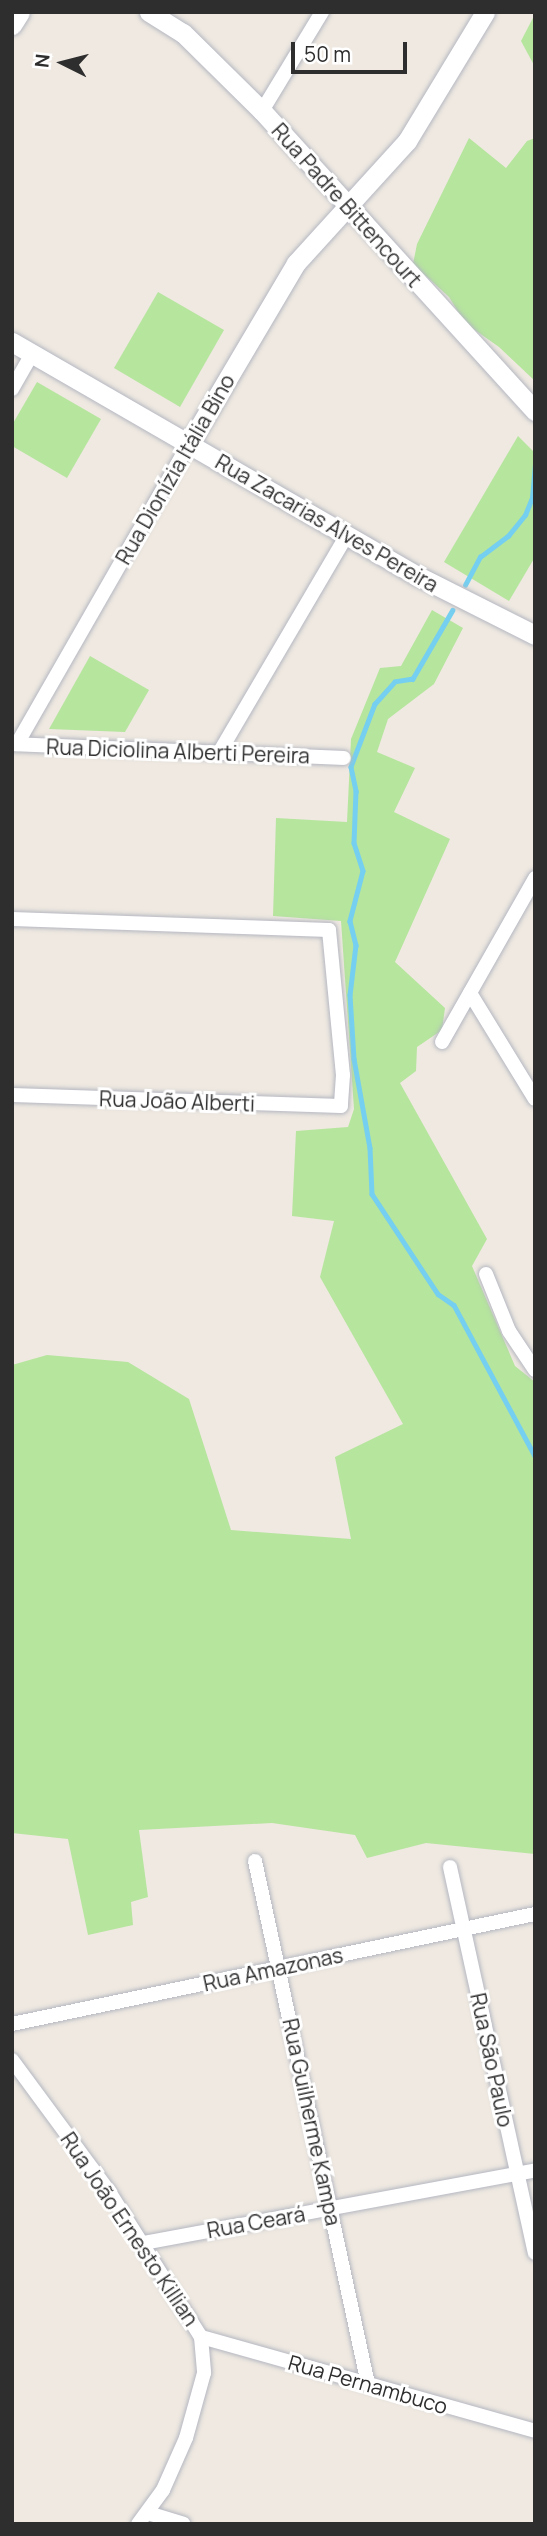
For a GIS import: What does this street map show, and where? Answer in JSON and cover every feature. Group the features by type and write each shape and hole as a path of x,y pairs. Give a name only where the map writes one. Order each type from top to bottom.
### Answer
{"main road":[{"path":"12,25 20,12"},
{"name":"Rua Padre Bittencourt","path":"149,12 183,33 262,111 535,411"},
{"name":"Rua Dionízia Itália Bino","path":"189,444 283,282 419,124 485,12"},
{"name":"Rua Zacarias Alves Pereira","path":"12,342 347,536 535,635"}],"street":[{"path":"262,111 322,12"},
{"path":"12,389 32,354"},
{"name":"Rua Dionízia Itália Bino","path":"15,744 189,444"},
{"path":"219,753 347,536"},
{"name":"Rua Diciolina Alberti Pereira","path":"15,744 344,758"},
{"path":"442,1042 535,878"},
{"name":"Rua João Alberti","path":"12,919 330,930 343,1075 341,1107 12,1095"},
{"path":"470,993 535,1099"},
{"path":"486,1273 509,1331 535,1370"},
{"name":"Rua Guilherme Kampa","path":"255,1861 368,2384"},
{"name":"Rua São Paulo","path":"450,1867 535,2253"},
{"name":"Rua Amazonas","path":"12,2025 535,1914"},
{"name":"Rua João Ernesto Killian","path":"12,2060 143,2243 201,2337 204,2374 195,2412 176,2465 143,2518"},
{"name":"Rua Ceará","path":"143,2243 535,2170"},
{"name":"Rua Pernambuco","path":"201,2337 535,2431"},
{"path":"143,2518 183,2524"}],"green space":[{"path":"535,14 535,67 521,41"},
{"path":"469,138 506,168 527,141 535,138 535,381 499,347 465,323 449,297 413,264 417,244"},
{"path":"158,292 224,330 180,407 114,368"},
{"path":"37,382 101,419 67,478 12,446 12,425"},
{"path":"518,436 535,453 535,557 509,601 444,562"},
{"path":"432,610 463,628 434,684 388,719 377,752 415,768 394,812 450,839 395,962 445,1008 442,1030 417,1047 416,1071 400,1083 487,1239 472,1266 515,1366 535,1382 535,1854 426,1843 367,1858 355,1835 272,1823 139,1830 148,1897 131,1902 133,1925 88,1935 68,1839 12,1833 12,1365 47,1355 128,1362 189,1399 231,1530 351,1539 335,1457 403,1424 320,1277 334,1221 292,1216 296,1131 348,1127 354,1109 341,921 273,916 276,818 347,822 351,739 380,668 401,666"},
{"path":"90,656 149,690 125,732 49,729"}],"waterway":[{"path":"465,585 480,557 508,536 525,515 532,498 535,460"},
{"path":"453,610 413,679 395,682 375,704 351,767 356,791 354,843 363,871 350,921 356,945 350,995 354,1059 370,1148 372,1194 438,1294 454,1305 535,1456"}]}
